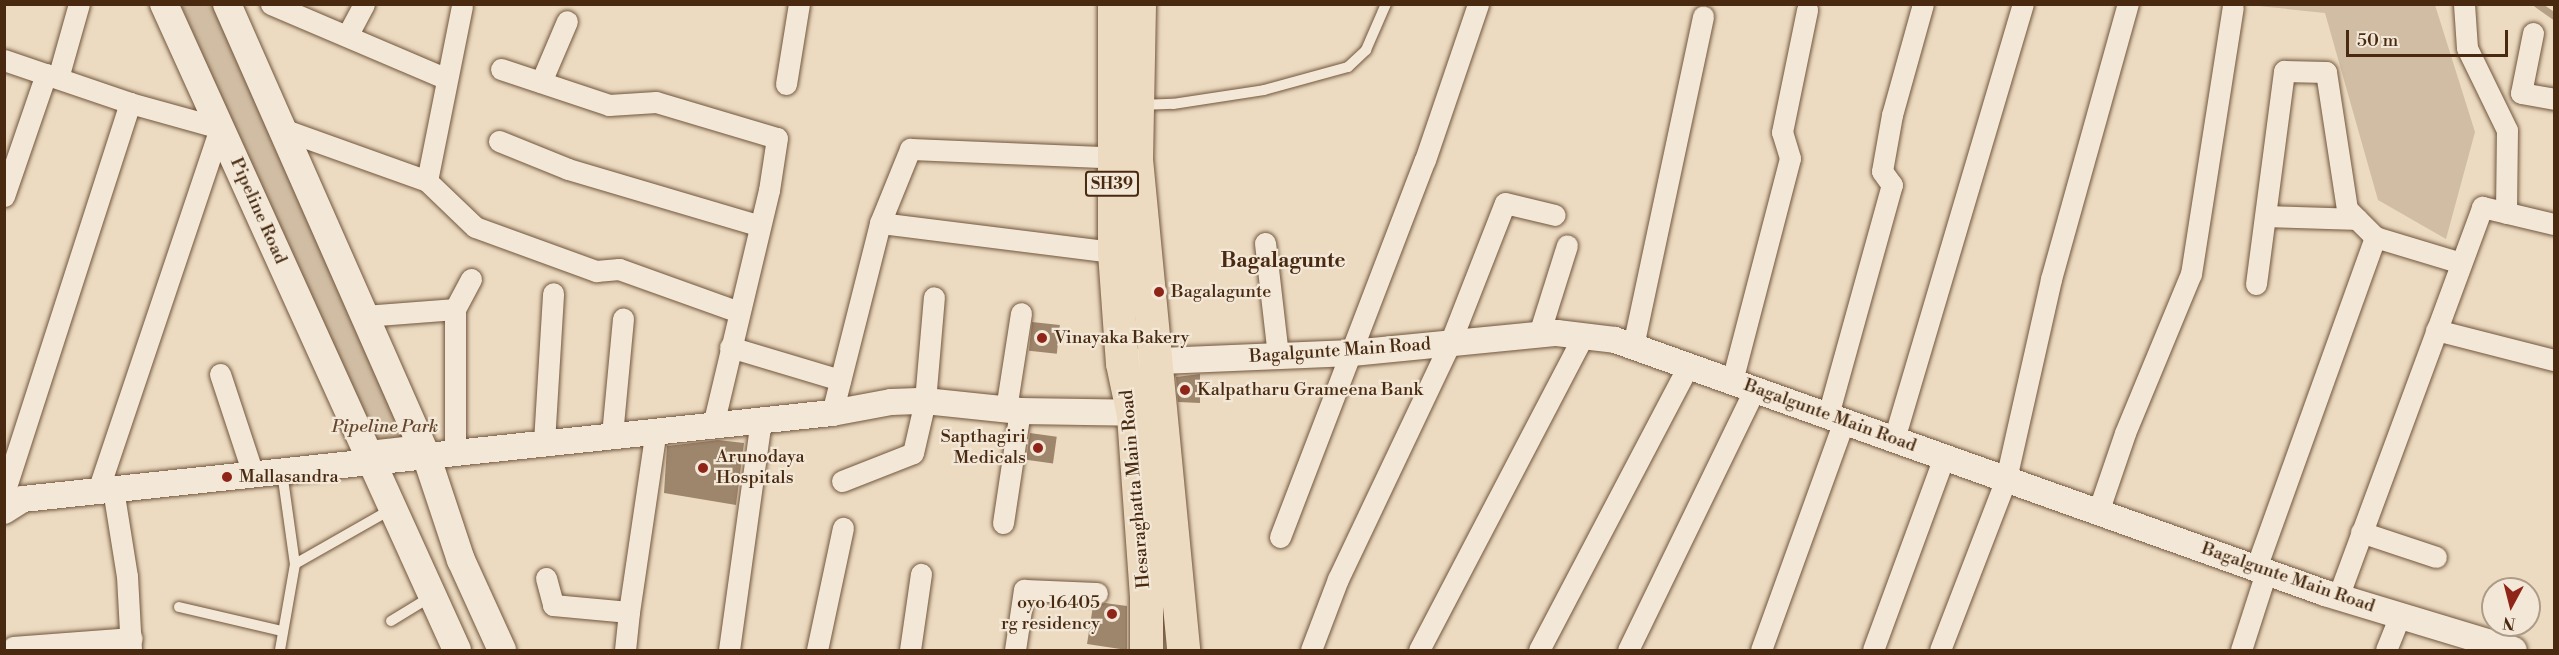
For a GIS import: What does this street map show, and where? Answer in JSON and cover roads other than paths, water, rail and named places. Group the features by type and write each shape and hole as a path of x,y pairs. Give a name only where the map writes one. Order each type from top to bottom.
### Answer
{"main road":[{"name":"Pipeline Road","path":"164,4 457,651"},
{"path":"227,4 426,454 461,560 502,651"},
{"name":"Hesaraghatta Main Road","path":"1114,4 1124,158 1158,362 1147,414 1146,651"},
{"name":"Hesaraghatta Main Road","path":"1139,4 1137,105 1124,158 1114,252 1122,363 1147,414"},
{"path":"1147,414 1183,651"}],"street":[{"path":"4,196 79,4"},
{"path":"170,4 369,450 413,443 218,4"},
{"path":"271,4 447,79"},
{"path":"347,36 364,4"},
{"path":"786,84 799,4"},
{"path":"1280,537 1425,160 1478,4"},
{"path":"1761,651 1836,418 1892,185 1882,171 1892,115 1923,4"},
{"path":"1894,439 2024,4"},
{"path":"1940,651 2006,479 2051,279 2128,4"},
{"path":"2464,4 2467,48 2507,130 2506,213"},
{"path":"427,181 462,6"},
{"path":"2098,512 2125,433 2191,273 2233,7"},
{"path":"1628,651 1744,385 1790,158 1782,132 1807,10"},
{"path":"1634,346 1703,16"},
{"path":"541,82 567,21"},
{"path":"2533,33 2521,93 2554,99"},
{"path":"4,60 130,103 220,128 106,490 132,644 10,649"},
{"path":"501,69 609,105 656,102 777,138 760,226 713,425"},
{"path":"2256,284 2267,216 2284,71 2326,72 2347,209 2375,237 2461,262"},
{"path":"4,493 130,103"},
{"path":"282,129 427,181 475,227 596,271 619,269 739,312"},
{"path":"499,141 568,169 760,226"},
{"path":"832,413 880,224 910,149 1124,158"},
{"path":"1311,651 1338,579 1450,343 1505,203 1555,214"},
{"path":"2338,597 2482,207 2554,224"},
{"path":"2267,216 2357,219"},
{"path":"880,224 1114,252"},
{"path":"2241,651 2261,570 2375,237"},
{"path":"1265,243 1278,357"},
{"path":"1539,334 1567,245"},
{"path":"455,451 455,309 471,279"},
{"path":"544,442 553,293"},
{"path":"842,481 913,453 925,401 934,297"},
{"path":"365,315 455,309"},
{"path":"1003,523 1021,313"},
{"path":"612,435 623,319"},
{"path":"2436,330 2554,360"},
{"name":"Bagalgunte Main Road","path":"1122,363 1352,353 1539,334 1583,336 1634,346 2338,597 2514,651"},
{"path":"1419,651 1583,336"},
{"path":"730,347 840,380"},
{"path":"1539,651 1688,366"},
{"path":"220,374 254,474"},
{"path":"4,511 23,499 426,454 832,413 891,402 925,401 1013,410 1147,414"},
{"path":"729,651 761,420"},
{"path":"625,651 656,430"},
{"path":"1873,651 1944,457"},
{"path":"817,651 843,528"},
{"path":"2361,532 2436,557"},
{"path":"910,651 921,574"},
{"path":"546,578 553,605 629,612"},
{"path":"1015,651 1024,590 1097,593"},
{"path":"2386,651 2400,616"}],"lane":[{"path":"1137,105 1173,104 1264,90 1348,67 1366,51 1386,4"},
{"path":"280,651 295,564 282,470"},
{"path":"295,564 393,509"},
{"path":"391,621 432,596"},
{"path":"179,607 282,630"}],"waterway":[{"path":"2537,4 2554,16"}],"place":[{"name":"Bagalagunte","path":"1159,292"},
{"name":"Vinayaka Bakery","path":"1042,338"},
{"name":"Kalpatharu Grameena Bank","path":"1185,390"},
{"name":"Sapthagiri Medicals","path":"1038,448"},
{"name":"Arunodaya Hospitals","path":"703,468"},
{"name":"Mallasandra","path":"227,477"},
{"name":"oyo 16405 rg residency","path":"1112,614"}],"district":[{"name":"Bagalagunte","path":"1283,261"}],"park label":[{"name":"Pipeline Park","path":"385,427"}]}
